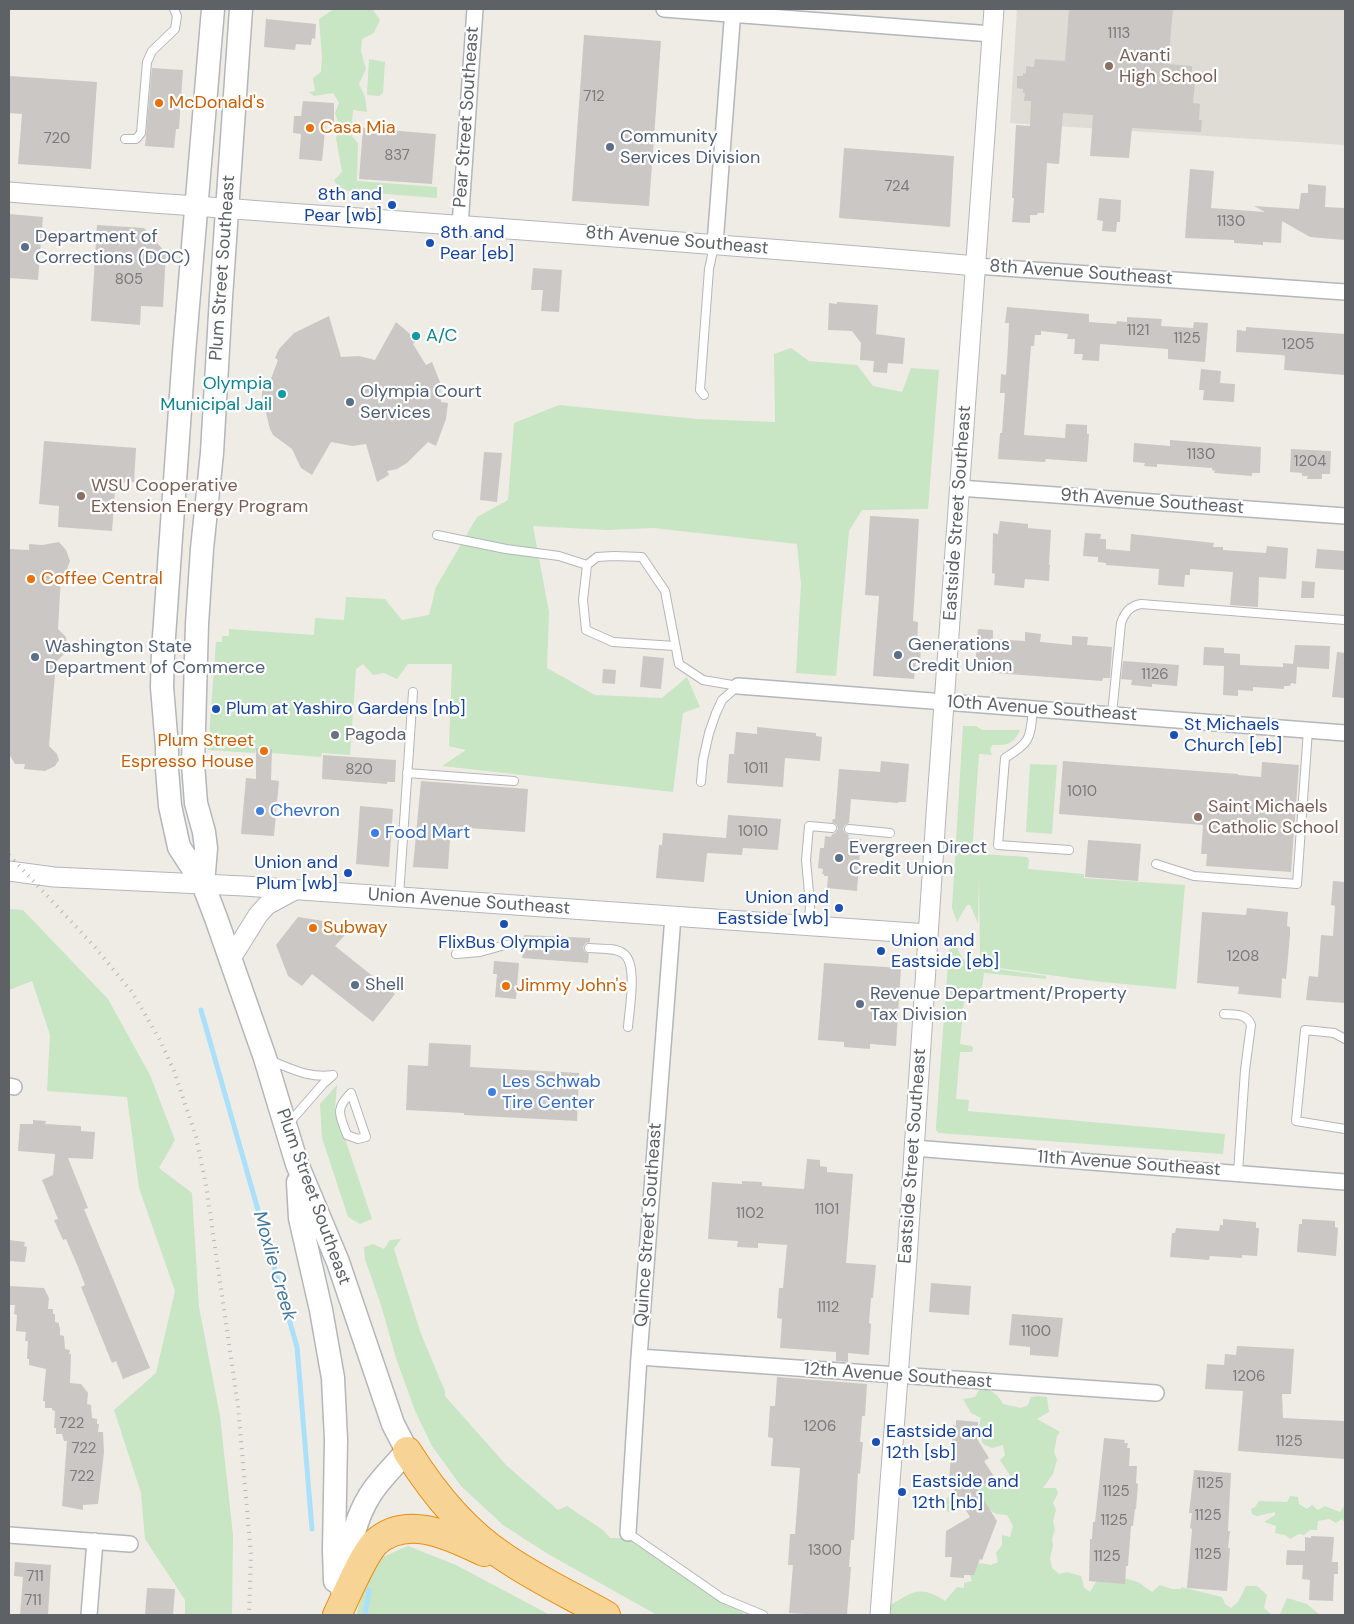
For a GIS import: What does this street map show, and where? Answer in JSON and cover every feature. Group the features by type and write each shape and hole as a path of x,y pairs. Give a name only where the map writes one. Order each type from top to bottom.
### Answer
{"highway":[{"path":"407,1451 432,1487 460,1521 479,1539 512,1563 606,1615"},
{"path":"337,1615 367,1555 375,1544 383,1537 400,1530 429,1530 512,1563"}],"main road":[{"name":"Plum Street Southeast","path":"213,9 181,392 162,687 170,806 178,847 203,884 265,1058 297,1164 338,1262 393,1424 407,1451"},
{"name":"Plum Street Southeast","path":"203,884 206,848 204,832 196,803 193,774 196,644 202,549 212,453 241,9"},
{"path":"297,1164 300,1218 321,1310 333,1386 336,1440 334,1550 337,1615"},
{"path":"337,1615 352,1539 359,1516 377,1485 407,1451"}],"street":[{"name":"Pear Street Southeast","path":"460,226 475,9"},
{"path":"664,9 733,11 992,34"},
{"name":"Eastside Street Southeast","path":"880,1615 994,9"},
{"path":"715,244 733,11"},
{"name":"8th Avenue Southeast","path":"9,192 715,244 976,266 1345,292"},
{"name":"9th Avenue Southeast","path":"959,488 1345,516"},
{"name":"10th Avenue Southeast","path":"738,686 1345,733"},
{"name":"Union Avenue Southeast","path":"9,871 54,877 203,884 928,934"},
{"path":"230,960 258,915 267,905 295,890"},
{"name":"Quince Street Southeast","path":"628,1533 639,1357 673,916"},
{"name":"11th Avenue Southeast","path":"913,1148 1238,1172 1345,1182"},
{"name":"12th Avenue Southeast","path":"639,1357 1156,1393"},
{"path":"9,1535 130,1544"},
{"path":"89,1615 95,1542"}],"lane":[{"path":"125,139 136,139 141,133 147,62 152,51 171,35 175,29 178,16 174,9"},
{"path":"704,395 700,390 709,269 715,244"},
{"path":"437,535 506,549 558,556 587,565"},
{"path":"676,646 613,642 586,630 583,600 587,565 597,557 642,558 665,591 676,646 679,664 703,680 738,686"},
{"path":"1112,714 1121,623 1128,610 1134,606 1142,604 1345,620"},
{"path":"701,782 703,760 716,713 722,700 738,686"},
{"path":"399,898 413,692"},
{"path":"1032,709 1028,740 1023,747 1005,758 998,845 1069,850"},
{"path":"1156,864 1194,876 1297,884 1308,730"},
{"path":"407,773 514,781"},
{"path":"809,926 810,904 806,860 809,826 832,828"},
{"path":"849,829 890,833"},
{"path":"456,954 480,952 505,945 524,943"},
{"path":"590,948 618,951 625,954 631,966 628,1027"},
{"path":"1224,1014 1242,1016 1249,1020 1251,1025 1245,1070 1238,1172"},
{"path":"1345,1039 1334,1033 1305,1030 1296,1122 1345,1129"},
{"path":"265,1058 312,1076 333,1075 286,1126"},
{"path":"351,1093 366,1137 358,1140 347,1135 340,1112 342,1102 351,1093"},
{"path":"628,1533 722,1598 763,1615"}],"shaded area":[{"path":"1017,9 1345,9 1345,145 1010,123"}],"green space":[{"path":"334,9 373,10 380,20 374,33 362,39 361,51 366,69 359,84 365,97 367,112 353,110 351,135 358,143 357,181 437,187 437,198 348,191 338,186 334,180 342,172 336,138 339,126 335,113 339,103 333,93 314,96 309,92 315,91 313,78 321,72 322,57 319,19"},
{"path":"369,59 385,62 383,93 379,96 367,95"},
{"path":"791,348 809,361 857,365 873,386 902,392 911,368 939,370 928,509 862,510 849,531 836,676 796,673 801,584 797,544 653,528 607,530 533,526 549,612 547,668 595,695 662,698 687,677 700,707 683,713 673,792 442,766 466,750 449,746 452,664 408,664 397,679 384,673 373,675 363,664 356,669 350,755 322,753 321,757 271,753 271,749 256,748 255,753 208,750 216,642 222,642 222,636 229,636 229,629 314,635 315,618 344,620 346,597 385,599 402,620 429,615 436,587 477,517 508,500 514,423 559,405 697,419 775,422 774,354"},
{"path":"963,726 976,726 982,730 1020,730 1015,739 1009,743 992,745 990,750 992,755 979,754 972,854 978,854 979,856 982,854 1027,857 1029,860 1028,869 1084,874 1084,878 1185,885 1176,989 1093,981 991,967 980,958 979,877 978,923 970,905 967,905 957,922 952,908"},
{"path":"1030,764 1057,765 1052,834 1026,832"},
{"path":"9,909 23,910 108,999 150,1075 175,1140 159,1168 192,1193 199,1307 220,1416 233,1535 232,1615 185,1615 185,1600 145,1539 141,1493 114,1410 156,1373 175,1291 139,1188 127,1097 47,1091 50,1035 32,981 9,990"},
{"path":"957,947 962,957 972,964 973,959 978,958 990,968 1046,976 1046,979 984,973 982,989 979,991 965,990 960,1044 972,1046 973,1048 972,1052 960,1052 956,1099 969,1100 968,1111 1225,1134 1223,1154 939,1133 936,1130 936,1126 949,950"},
{"path":"337,1085 335,1109 372,1219 360,1224 348,1217 322,1138 320,1104"},
{"path":"401,1239 394,1249 421,1334 445,1391 445,1396 507,1466 558,1510 567,1506 603,1530 610,1538 626,1538 745,1615 657,1615 548,1554 503,1525 461,1486 432,1446 415,1411 365,1259 364,1247 373,1244 384,1249 390,1240"},
{"path":"980,1388 994,1393 1003,1404 1021,1408 1028,1405 1031,1397 1047,1397 1049,1412 1037,1419 1060,1432 1057,1436 1054,1452 1057,1460 1053,1474 1043,1488 1056,1488 1058,1493 1053,1503 1056,1510 1053,1521 1055,1530 1050,1558 1052,1568 1059,1574 1067,1572 1081,1576 1084,1587 1090,1592 1102,1572 1138,1582 1152,1592 1160,1585 1172,1589 1181,1589 1181,1587 1222,1597 1225,1604 1231,1608 1238,1602 1246,1586 1257,1586 1267,1595 1264,1608 1272,1615 885,1615 886,1608 914,1592 928,1593 945,1601 957,1587 964,1588 964,1583 972,1581 969,1572 980,1563 991,1565 998,1562 996,1553 1002,1545 1002,1535 1010,1537 1013,1526 1007,1515 996,1514 989,1509 965,1503 957,1507 954,1513 948,1512 945,1504 947,1498 954,1495 958,1503 964,1500 978,1485 991,1485 997,1482 1005,1487 1011,1477 1000,1460 1005,1455 1003,1445 992,1448 983,1444 978,1431 981,1418 971,1413 963,1399 975,1397"},
{"path":"1290,1496 1298,1497 1299,1504 1307,1509 1312,1505 1318,1510 1325,1506 1340,1512 1345,1505 1345,1523 1342,1519 1336,1523 1329,1519 1318,1521 1317,1530 1310,1530 1304,1535 1299,1534 1290,1539 1285,1535 1275,1533 1276,1526 1264,1522 1275,1515 1275,1512 1257,1516 1252,1514 1251,1509 1259,1501 1287,1502"},
{"path":"408,1546 456,1565 550,1615 356,1615 373,1561"},
{"path":"1287,1598 1307,1604 1320,1615 1280,1614"}],"building":[{"name":"Avanti High School","path":"1069,9 1173,9 1168,64 1192,66 1192,72 1196,72 1193,103 1200,104 1199,120 1202,120 1201,132 1132,128 1129,158 1090,156 1093,115 1063,113 1059,164 1047,163 1044,213 1030,215 1030,223 1012,222 1016,125 1030,126 1031,101 1024,101 1025,93 1023,93 1023,89 1017,88 1017,76 1023,76 1023,73 1026,74 1026,66 1034,67 1035,59 1065,61"},
{"path":"266,19 316,24 315,39 312,38 311,45 296,44 295,50 264,47"},
{"path":"584,35 661,41 649,206 572,201"},
{"path":"152,68 183,70 179,129 176,129 174,148 145,146"},
{"path":"9,76 97,82 91,169 18,164 22,114 9,113"},
{"name":"Casa Mia","path":"303,101 334,103 334,122 326,121 322,161 299,159 301,134 293,133 294,116 301,116"},
{"path":"363,128 436,134 432,184 359,179"},
{"path":"844,148 954,156 950,227 839,218"},
{"path":"1190,169 1214,171 1211,208 1265,212 1254,206 1299,209 1301,193 1308,193 1308,184 1326,186 1325,207 1345,208 1345,240 1310,237 1282,221 1281,243 1263,242 1263,245 1234,243 1234,240 1185,238"},
{"path":"1099,198 1121,200 1120,222 1117,222 1116,232 1102,231 1103,221 1097,220"},
{"name":"Department of Corrections (DOC)","path":"9,214 43,217 38,280 9,278"},
{"path":"97,225 144,228 166,253 163,307 141,306 140,325 91,321"},
{"path":"533,268 562,270 559,312 541,311 543,290 531,290"},
{"path":"837,302 878,305 876,334 905,338 903,364 888,363 887,373 873,372 874,361 860,360 861,343 852,331 828,330 829,303 837,304"},
{"path":"1007,307 1089,314 1089,322 1116,324 1117,321 1127,322 1127,317 1162,319 1161,326 1193,328 1194,322 1208,323 1205,362 1168,359 1168,349 1100,344 1099,361 1082,360 1083,354 1074,354 1075,339 1067,339 1068,334 1041,331 1041,335 1035,335 1034,346 1031,346 1024,435 1065,438 1066,424 1087,425 1087,434 1089,434 1087,462 1046,459 1045,462 998,459 1005,393 1000,393 1001,374 1006,375 1008,346 1009,323 1005,323"},
{"path":"329,316 341,357 359,356 375,360 396,322 417,340 413,344 426,365 432,362 440,382 441,402 448,403 446,419 436,446 428,442 407,463 397,469 387,471 389,475 377,482 366,444 352,446 331,442 312,475 301,468 292,449 273,435 270,429 262,397 262,389 263,382 269,384 278,360 275,358 279,349 294,333"},
{"path":"1246,327 1345,334 1345,375 1284,370 1285,356 1236,352 1237,330 1246,331"},
{"path":"1201,369 1221,371 1220,383 1235,384 1234,402 1203,400 1204,390 1199,390"},
{"path":"1170,440 1261,447 1260,473 1252,473 1252,476 1214,473 1215,471 1212,468 1157,464 1157,467 1144,466 1145,463 1133,462 1134,443 1170,446"},
{"path":"44,441 136,448 134,482 126,481 115,492 112,531 58,527 59,506 39,504"},
{"path":"1291,449 1331,451 1330,474 1322,474 1322,479 1307,479 1308,476 1302,476 1302,473 1290,472"},
{"path":"484,452 502,453 497,502 480,500"},
{"path":"870,516 919,519 913,621 918,622 917,648 921,649 920,662 916,661 914,679 873,676 879,596 865,595"},
{"path":"1000,521 1028,524 1028,528 1051,530 1049,581 1025,579 1024,588 994,585 995,574 992,573 993,533 998,534"},
{"path":"1085,533 1101,534 1100,539 1106,539 1106,549 1130,551 1131,534 1214,543 1213,547 1223,547 1223,550 1266,553 1267,546 1288,548 1286,579 1259,577 1258,607 1230,605 1233,572 1190,569 1190,575 1185,575 1184,587 1158,585 1159,569 1106,565 1106,563 1098,562 1098,557 1083,556"},
{"name":"Washington State Department of Commerce","path":"59,542 66,550 70,561 66,572 61,576 58,629 66,637 67,647 63,655 56,662 49,746 57,754 59,760 55,766 45,771 24,769 25,764 15,764 9,754 9,549 29,550 29,544 42,545"},
{"path":"1317,549 1345,551 1345,570 1315,568"},
{"path":"1302,581 1315,582 1314,598 1301,598"},
{"path":"978,629 993,630 993,639 1025,641 1025,632 1041,634 1040,642 1072,645 1072,636 1088,637 1087,645 1112,647 1110,678 1103,678 1102,681 982,672 982,669 975,669"},
{"path":"1295,645 1330,646 1329,669 1297,667 1296,684 1291,683 1290,686 1284,686 1284,689 1253,687 1253,691 1238,690 1238,696 1223,695 1224,666 1203,665 1204,647 1224,648 1224,653 1240,654 1240,665 1283,667 1283,663 1293,664"},
{"path":"1337,652 1345,653 1345,698 1332,697"},
{"path":"643,656 664,658 661,689 640,687"},
{"path":"1123,661 1179,665 1177,686 1152,684 1152,687 1131,685 1132,680 1121,679"},
{"path":"603,669 616,670 615,684 602,683"},
{"path":"757,727 816,733 816,736 822,737 820,761 785,758 783,787 727,783 729,754 734,754 736,732 757,734"},
{"path":"256,748 272,749 271,780 279,781 274,836 241,834 246,778 256,779"},
{"path":"323,755 396,760 395,782 387,782 387,784 322,779"},
{"path":"881,761 909,764 906,802 851,799 849,823 843,829 849,835 848,838 861,839 857,891 827,888 828,876 824,876 822,874 823,869 818,868 820,848 824,848 825,836 831,837 838,829 837,825 832,822 835,819 839,769 880,772"},
{"name":"Saint Michaels Catholic School","path":"1063,761 1261,777 1262,762 1299,765 1291,872 1206,866 1207,854 1201,854 1203,825 1059,814"},
{"path":"421,781 528,789 525,832 454,827 453,839 450,839 448,869 413,867"},
{"name":"Food Mart","path":"360,806 393,809 389,867 356,864"},
{"path":"728,815 781,819 778,850 743,848 742,855 707,853 704,882 656,878 659,845 662,845 663,833 726,838"},
{"path":"1088,840 1141,844 1138,881 1085,877"},
{"path":"1333,881 1345,882 1345,1003 1306,1000 1309,976 1318,977 1321,935 1333,936 1335,906 1331,905"},
{"path":"1247,908 1288,912 1287,926 1290,927 1290,935 1286,979 1282,978 1281,998 1238,994 1239,987 1197,983 1202,912 1246,915"},
{"path":"298,917 330,922 345,935 335,946 395,994 373,1022 312,974 302,986 288,976 276,945"},
{"path":"524,935 590,938 590,942 586,943 583,947 584,951 589,954 588,963 522,958 524,949 530,943"},
{"name":"Jimmy John's","path":"494,961 519,963 516,999 495,997 497,974 493,974"},
{"name":"Revenue Department/Property Tax Division","path":"824,963 901,968 896,1046 870,1044 870,1049 844,1047 844,1042 818,1040"},
{"name":"Les Schwab Tire Center","path":"429,1043 471,1045 470,1067 579,1073 577,1121 406,1110 408,1065 428,1066"},
{"path":"33,1120 46,1121 45,1124 81,1126 81,1131 95,1132 93,1159 68,1158 88,1208 84,1209 150,1368 123,1379 116,1361 112,1363 81,1287 85,1285 78,1267 66,1239 63,1240 54,1220 58,1219 42,1180 53,1175 55,1154 18,1151 20,1124 33,1124"},
{"path":"807,1159 820,1160 820,1166 827,1167 827,1172 853,1174 846,1263 876,1265 869,1323 871,1324 869,1355 848,1353 848,1362 836,1361 836,1352 780,1348 782,1319 777,1318 779,1288 783,1288 787,1245 758,1243 758,1248 737,1247 738,1241 708,1239 712,1182 742,1184 742,1181 762,1182 762,1186 804,1189"},
{"path":"1223,1219 1256,1222 1256,1228 1259,1228 1257,1256 1242,1255 1242,1258 1210,1256 1209,1260 1170,1257 1172,1233 1175,1233 1176,1228 1219,1231 1220,1225 1223,1225"},
{"path":"1302,1219 1335,1221 1335,1227 1338,1228 1336,1256 1297,1252 1299,1224 1302,1224"},
{"path":"9,1240 25,1242 24,1246 27,1247 25,1262 9,1261"},
{"path":"931,1283 971,1286 969,1315 929,1312"},
{"path":"9,1286 44,1288 49,1298 48,1309 53,1309 55,1322 59,1323 60,1335 64,1336 65,1349 70,1350 70,1383 81,1384 88,1393 87,1404 91,1405 92,1418 97,1419 97,1424 99,1424 98,1432 103,1432 104,1452 98,1504 83,1505 83,1510 62,1506 67,1441 64,1441 62,1434 56,1434 56,1428 54,1428 55,1411 52,1408 45,1408 45,1401 43,1401 46,1369 29,1365 29,1359 27,1359 28,1341 25,1341 26,1332 16,1331 17,1315 14,1314 15,1305 9,1305"},
{"path":"1012,1314 1063,1318 1058,1357 1030,1355 1030,1347 1009,1345"},
{"path":"1237,1346 1294,1349 1291,1394 1282,1394 1283,1418 1345,1421 1345,1459 1238,1451 1243,1391 1205,1389 1207,1364 1224,1365 1225,1354 1236,1355"},
{"path":"777,1377 867,1384 865,1416 862,1416 860,1442 863,1442 860,1474 858,1473 854,1540 851,1540 847,1615 789,1613 793,1565 788,1565 790,1534 795,1534 800,1468 771,1466 773,1438 768,1437 770,1406 775,1406"},
{"path":"956,1420 978,1422 977,1439 989,1458 984,1461 995,1478 977,1489 997,1521 974,1575 964,1575 964,1578 950,1577 952,1557 945,1557 946,1531 970,1517 949,1482 953,1425 956,1426"},
{"path":"1104,1438 1125,1440 1124,1443 1128,1443 1127,1448 1130,1448 1129,1466 1137,1466 1136,1509 1133,1526 1131,1526 1125,1584 1089,1581 1090,1539 1092,1539 1093,1522 1095,1522"},
{"path":"1194,1470 1231,1473 1228,1531 1230,1531 1228,1548 1230,1548 1227,1591 1187,1588 1192,1529 1190,1528 1192,1513 1189,1513"},
{"path":"1311,1536 1334,1537 1332,1562 1338,1562 1338,1574 1334,1574 1333,1601 1309,1600 1310,1580 1302,1579 1303,1565 1286,1565 1287,1550 1305,1551 1305,1537 1311,1538"},
{"path":"15,1562 51,1565 48,1615 20,1615 23,1577 14,1576"},
{"path":"147,1588 175,1589 173,1615 145,1615"}],"waterway":[{"name":"Moxlie Creek","path":"201,1010 297,1347 312,1529"},
{"name":"Moxlie Creek","path":"365,1615 369,1590"}],"railway":[{"path":"9,855 93,945 132,992 160,1040 174,1071 196,1137 206,1185 238,1406 251,1555 249,1615"}],"place":[{"name":"Avanti High School","path":"1109,66"},
{"name":"McDonald's","path":"159,103"},
{"name":"Casa Mia","path":"310,128"},
{"name":"Community Services Division","path":"610,147"},
{"name":"8th and Pear [wb]","path":"392,205"},
{"name":"8th and Pear [eb]","path":"430,243"},
{"name":"Department of Corrections (DOC)","path":"25,247"},
{"name":"A/C","path":"416,336"},
{"name":"Olympia Municipal Jail","path":"282,394"},
{"name":"Olympia Court Services","path":"350,402"},
{"name":"WSU Cooperative Extension Energy Program","path":"81,496"},
{"name":"Coffee Central","path":"31,579"},
{"name":"Generations Credit Union","path":"898,655"},
{"name":"Washington State Department of Commerce","path":"35,657"},
{"name":"Plum at Yashiro Gardens [nb]","path":"216,709"},
{"name":"Pagoda","path":"335,735"},
{"name":"St Michaels Church [eb]","path":"1174,735"},
{"name":"Plum Street Espresso House","path":"264,751"},
{"name":"Chevron","path":"260,811"},
{"name":"Saint Michaels Catholic School","path":"1198,817"},
{"name":"Food Mart","path":"375,833"},
{"name":"Evergreen Direct Credit Union","path":"839,858"},
{"name":"Union and Plum [wb]","path":"348,873"},
{"name":"Union and Eastside [wb]","path":"839,908"},
{"name":"FlixBus Olympia","path":"504,924"},
{"name":"Subway","path":"313,928"},
{"name":"Union and Eastside [eb]","path":"881,951"},
{"name":"Shell","path":"355,985"},
{"name":"Jimmy John's","path":"506,986"},
{"name":"Revenue Department/Property Tax Division","path":"860,1004"},
{"name":"Les Schwab Tire Center","path":"492,1092"},
{"name":"Eastside and 12th [sb]","path":"876,1442"},
{"name":"Eastside and 12th [nb]","path":"902,1492"}]}
